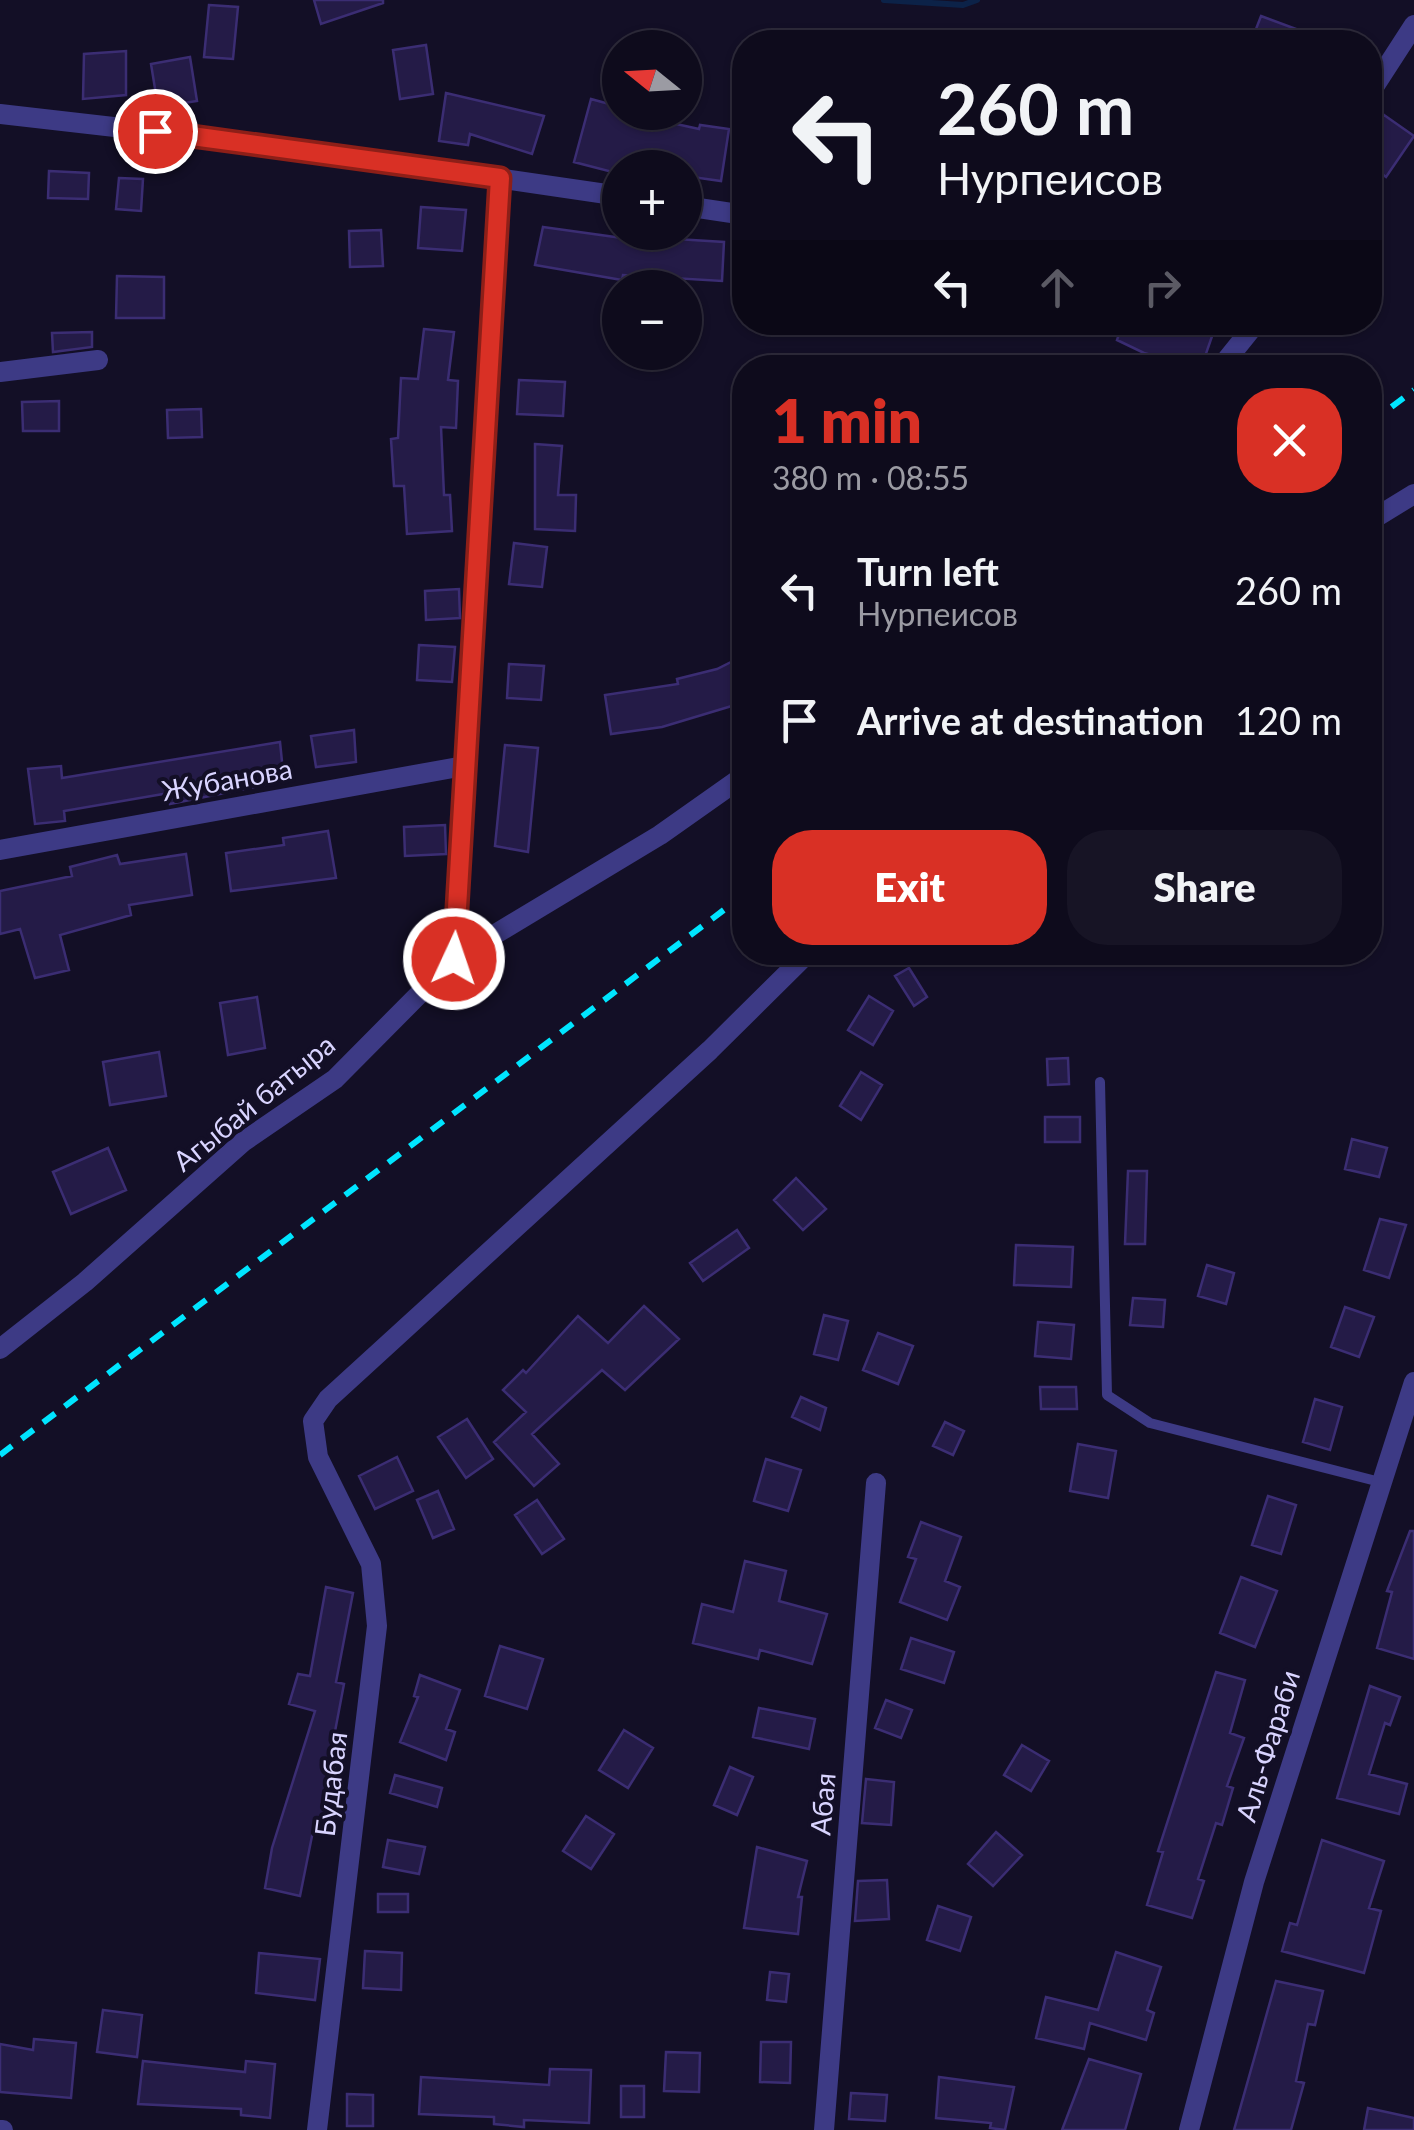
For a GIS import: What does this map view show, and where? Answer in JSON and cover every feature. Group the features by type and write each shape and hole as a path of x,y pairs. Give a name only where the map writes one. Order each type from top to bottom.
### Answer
{"street":[{"path":"1382,75 1414,26"},
{"path":"0,114 271,145 602,193"},
{"path":"454,959 500,178"},
{"path":"702,209 732,213"},
{"path":"1230,355 1247,335"},
{"path":"0,372 98,360"},
{"path":"1382,514 1414,494"},
{"name":"Жубанова","path":"0,850 464,766"},
{"name":"Агыбай батыра","path":"0,1349 85,1282 243,1142 334,1078 454,959 660,835 732,784"},
{"name":"Будабая","path":"317,2130 378,1626 371,1564 318,1457 313,1421 328,1399 710,1050 796,965"},
{"name":"Аль-Фараби","path":"1189,2130 1254,1882 1414,1382"},
{"name":"Абая","path":"824,2130 876,1483"}],"lane":[{"path":"1100,1082 1107,1395 1150,1423 1380,1482"}],"building":[{"path":"314,0 383,0 383,3 321,24"},
{"path":"209,5 238,7 233,59 204,57"},
{"path":"1261,16 1296,29 1296,30 1256,30"},
{"path":"426,45 433,94 400,99 393,50"},
{"path":"126,51 126,95 83,99 84,54"},
{"path":"190,57 197,101 158,107 151,64"},
{"path":"446,93 544,116 532,154 470,134 468,145 439,141"},
{"path":"591,99 602,102 602,130 702,130 702,125 729,129 721,181 702,178 702,150 602,150 602,169 574,162"},
{"path":"1384,115 1414,136 1386,177 1382,174"},
{"path":"49,171 89,173 88,199 48,198"},
{"path":"119,178 143,179 141,211 116,209"},
{"path":"421,207 466,210 462,251 418,248"},
{"path":"543,227 602,235 602,250 702,250 702,241 724,242 722,281 702,280 702,270 602,270 602,277 535,265"},
{"path":"381,230 383,266 350,267 349,231"},
{"path":"117,276 164,277 164,318 116,318"},
{"path":"424,329 454,332 448,380 458,381 456,428 441,427 444,495 450,495 452,531 407,534 404,486 394,486 391,439 398,438 401,378 418,379"},
{"path":"92,332 92,347 53,352 52,333"},
{"path":"1119,335 1212,335 1206,355 1152,355 1117,340"},
{"path":"519,380 565,382 563,416 517,414"},
{"path":"59,401 59,431 23,431 22,402"},
{"path":"201,409 202,437 168,438 167,410"},
{"path":"535,444 562,446 558,495 576,495 575,531 535,529"},
{"path":"514,543 547,547 542,587 509,584"},
{"path":"459,589 460,618 426,620 425,591"},
{"path":"419,645 455,647 452,682 417,680"},
{"path":"732,662 732,706 662,727 611,734 605,695 678,684 677,679"},
{"path":"509,664 544,666 541,700 507,698"},
{"path":"354,730 356,762 316,767 311,736"},
{"path":"280,742 284,781 170,804 169,793 64,811 65,821 35,824 28,769 61,766 62,778"},
{"path":"505,745 538,748 528,852 495,846"},
{"path":"445,825 446,854 405,856 404,827"},
{"path":"328,831 336,878 231,891 226,853 284,845 283,838"},
{"path":"186,854 192,895 129,905 131,915 60,935 69,970 35,978 20,929 0,934 0,891 72,876 70,867 117,855 120,864"},
{"path":"909,968 927,997 914,1006 895,976"},
{"path":"869,996 893,1011 873,1045 848,1030"},
{"path":"257,997 265,1048 228,1055 220,1003"},
{"path":"159,1052 166,1096 110,1105 103,1062"},
{"path":"1068,1058 1069,1084 1048,1085 1047,1059"},
{"path":"861,1072 882,1085 861,1120 840,1106"},
{"path":"1045,1117 1080,1117 1080,1142 1045,1142"},
{"path":"1352,1139 1387,1148 1379,1177 1345,1169"},
{"path":"108,1148 126,1190 71,1214 53,1172"},
{"path":"1128,1171 1147,1171 1145,1244 1125,1244"},
{"path":"796,1178 826,1209 803,1230 774,1200"},
{"path":"1380,1219 1406,1225 1389,1278 1364,1270"},
{"path":"737,1230 749,1248 703,1281 690,1263"},
{"path":"1016,1245 1073,1247 1071,1287 1014,1285"},
{"path":"1207,1265 1234,1273 1226,1304 1198,1296"},
{"path":"1133,1298 1165,1300 1163,1327 1130,1325"},
{"path":"644,1306 679,1339 625,1390 602,1370 532,1434 559,1464 534,1486 494,1442 526,1412 503,1390 523,1370 526,1373 578,1316 608,1343"},
{"path":"1345,1307 1374,1317 1359,1357 1331,1347"},
{"path":"824,1315 848,1321 838,1360 814,1354"},
{"path":"1038,1322 1074,1325 1071,1359 1035,1356"},
{"path":"878,1333 913,1346 898,1384 863,1370"},
{"path":"1040,1387 1076,1387 1077,1409 1041,1409"},
{"path":"801,1397 826,1408 820,1430 792,1417"},
{"path":"1315,1399 1342,1407 1330,1450 1303,1442"},
{"path":"467,1419 493,1459 466,1478 438,1437"},
{"path":"945,1422 964,1431 953,1455 933,1446"},
{"path":"1078,1444 1116,1451 1108,1498 1070,1491"},
{"path":"397,1457 413,1491 375,1509 359,1476"},
{"path":"766,1459 801,1470 788,1511 754,1501"},
{"path":"438,1491 454,1529 433,1538 417,1500"},
{"path":"1268,1496 1296,1505 1281,1554 1252,1545"},
{"path":"537,1500 564,1539 542,1554 515,1515"},
{"path":"921,1522 961,1537 945,1581 960,1587 947,1620 900,1602 916,1559 908,1557"},
{"path":"1410,1531 1414,1531 1414,1659 1377,1648 1392,1592 1387,1591"},
{"path":"745,1561 786,1571 779,1601 827,1614 812,1664 760,1650 758,1659 693,1643 702,1604 733,1612"},
{"path":"1241,1577 1277,1591 1255,1647 1220,1633"},
{"path":"326,1587 353,1593 336,1682 344,1684 333,1742 341,1744 328,1791 342,1794 328,1835 313,1831 300,1896 265,1888 272,1848 315,1711 289,1704 298,1674 310,1676"},
{"path":"911,1638 954,1652 944,1683 901,1669"},
{"path":"500,1646 543,1659 527,1709 485,1696"},
{"path":"1216,1672 1245,1680 1230,1733 1244,1738 1227,1786 1233,1788 1222,1825 1216,1823 1198,1879 1204,1881 1192,1918 1147,1905 1163,1852 1158,1851"},
{"path":"420,1675 460,1690 446,1729 455,1732 446,1760 400,1742 418,1697 414,1696"},
{"path":"1370,1686 1400,1697 1390,1725 1385,1723 1369,1774 1407,1784 1399,1814 1337,1798"},
{"path":"886,1700 912,1710 901,1738 875,1728"},
{"path":"759,1708 815,1719 809,1749 753,1737"},
{"path":"624,1730 653,1748 628,1788 599,1770"},
{"path":"1022,1745 1049,1761 1031,1791 1004,1775"},
{"path":"730,1767 753,1777 737,1815 714,1805"},
{"path":"395,1775 442,1788 437,1807 390,1793"},
{"path":"866,1779 894,1782 891,1825 862,1823"},
{"path":"586,1816 614,1834 591,1869 563,1851"},
{"path":"996,1832 1022,1855 993,1886 968,1864"},
{"path":"388,1840 425,1847 419,1874 383,1867"},
{"path":"1322,1840 1384,1861 1369,1908 1381,1911 1364,1973 1282,1951 1290,1923 1297,1925"},
{"path":"757,1847 807,1861 798,1897 802,1897 798,1934 744,1928"},
{"path":"887,1880 889,1919 855,1921 858,1881"},
{"path":"378,1894 408,1894 408,1912 378,1912"},
{"path":"938,1906 971,1917 960,1951 927,1940"},
{"path":"365,1951 402,1953 401,1990 363,1988"},
{"path":"1116,1952 1161,1967 1147,2010 1154,2013 1146,2040 1090,2023 1084,2049 1036,2038 1046,1997 1098,2010"},
{"path":"259,1953 320,1959 315,2000 256,1993"},
{"path":"770,1972 789,1974 786,2002 767,2000"},
{"path":"1276,1981 1323,1991 1315,2025 1308,2024 1296,2081 1304,2083 1291,2130 1234,2130"},
{"path":"103,2010 142,2015 137,2057 97,2052"},
{"path":"34,2039 76,2043 71,2098 0,2092 0,2044 33,2050"},
{"path":"761,2042 791,2042 790,2083 760,2082"},
{"path":"666,2052 700,2053 699,2092 664,2091"},
{"path":"1089,2059 1141,2074 1125,2130 1062,2130"},
{"path":"143,2061 245,2072 246,2061 275,2064 270,2118 241,2115 241,2109 138,2104"},
{"path":"550,2069 591,2070 589,2123 524,2120 524,2127 494,2124 494,2117 419,2114 421,2077 549,2085"},
{"path":"939,2077 1014,2087 1005,2130 990,2128 991,2123 936,2118"},
{"path":"621,2086 644,2086 644,2117 621,2117"},
{"path":"851,2093 887,2095 885,2121 849,2119"},
{"path":"347,2094 373,2095 373,2126 347,2126"},
{"path":"1368,2108 1414,2118 1414,2130 1364,2130"}],"waterway":[{"path":"884,0 963,5 977,0"}],"railway":[{"path":"1382,414 1414,390"},
{"path":"0,1455 732,904"}],"route":[{"path":"155,131 500,178 454,959"}]}
